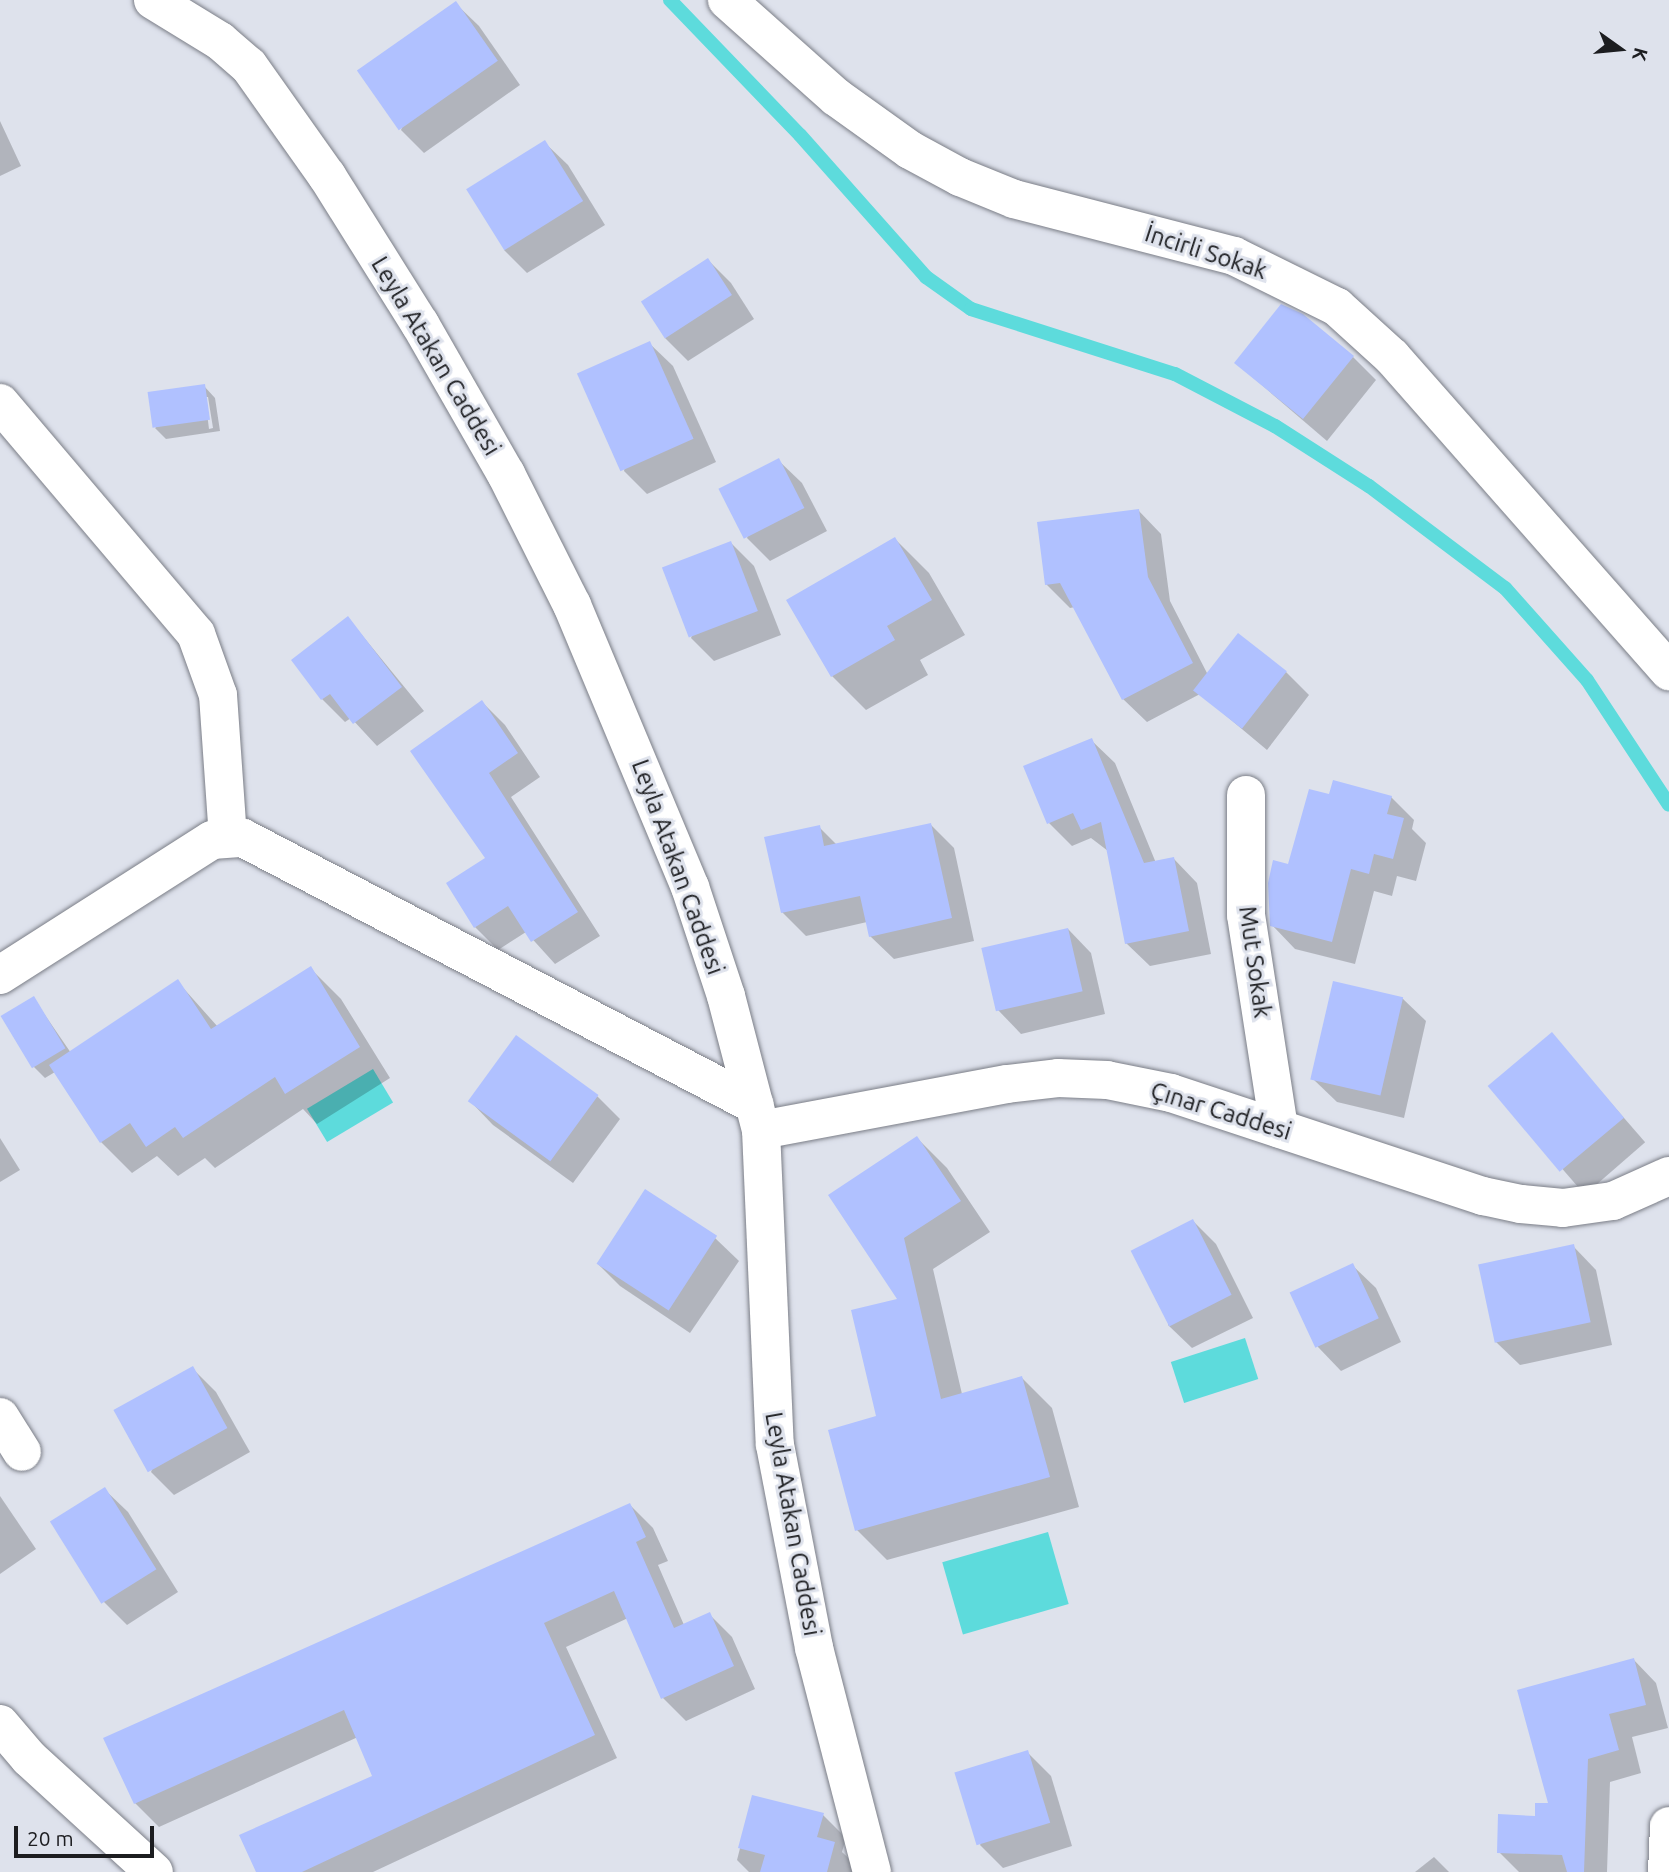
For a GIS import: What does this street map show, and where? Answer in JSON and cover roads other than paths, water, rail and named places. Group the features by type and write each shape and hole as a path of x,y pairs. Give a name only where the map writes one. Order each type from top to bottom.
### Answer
{"street":[{"name":"İncirli Sokak","path":"727,0 836,97 910,150 960,177 1014,199 1234,256 1337,307 1392,357 1669,671"},
{"name":"Leyla Atakan Caddesi","path":"174,5 249,66 274,97 420,324 506,474 572,605 666,822 726,996 758,1118 775,1445 814,1648 872,1872"},
{"path":"0,403 196,634 218,695 228,837"},
{"name":"Mut Sokak","path":"1246,795 1246,915 1279,1128"},
{"path":"0,975 212,840 243,838 758,1118"},
{"name":"Çınar Caddesi","path":"758,1118 1058,1078 1145,1086 1521,1204 1563,1208 1613,1201 1669,1176"},
{"path":"0,1417 22,1452"},
{"path":"0,1724 29,1758 154,1872"},
{"path":"1667,1872 1669,1826"}],"water":[{"path":"373,1069 393,1102 327,1142 307,1109"},
{"path":"1245,1338 1258,1379 1184,1403 1171,1362"},
{"path":"1048,1532 1069,1604 963,1634 942,1562"}],"waterway":[{"path":"670,0 800,135 926,277 971,309 1175,374 1275,426 1369,486 1505,588 1587,680 1669,805"}]}
